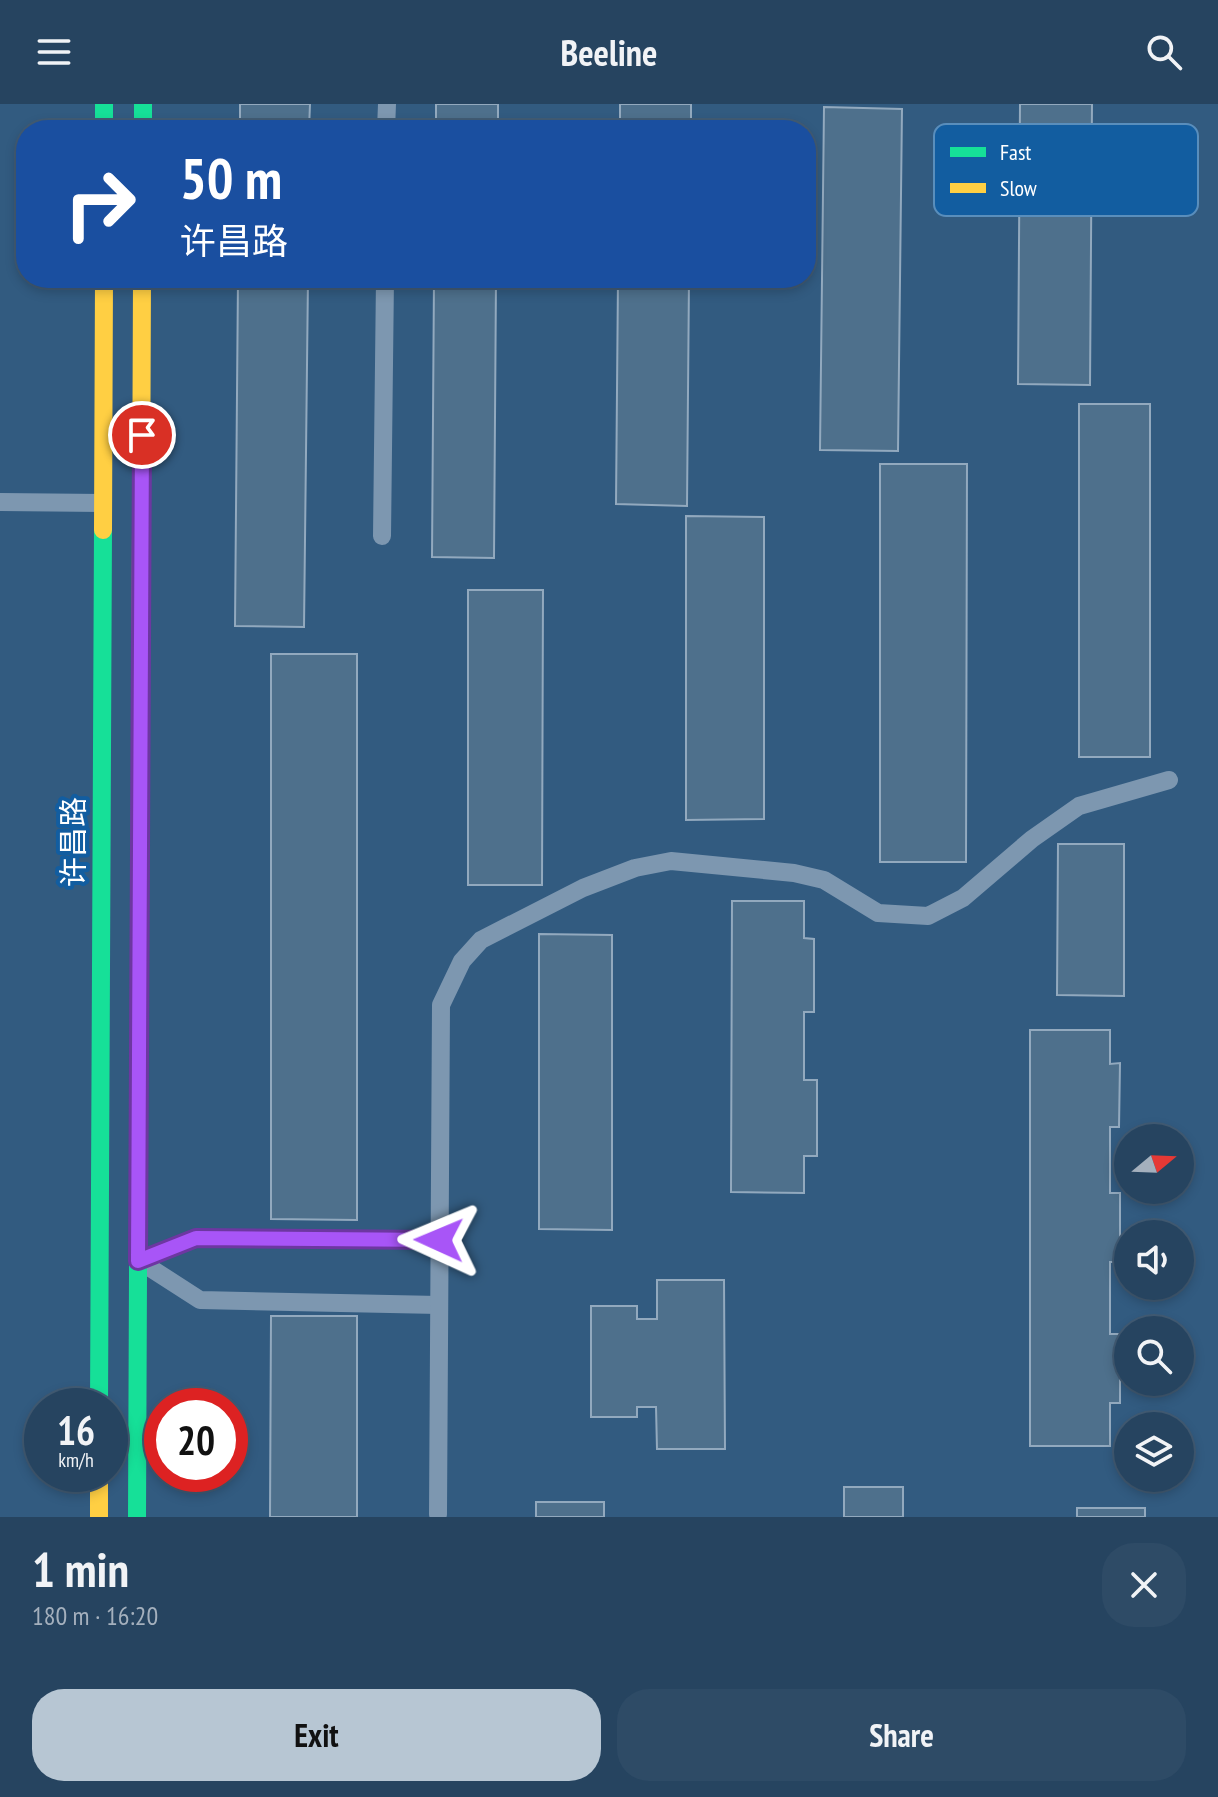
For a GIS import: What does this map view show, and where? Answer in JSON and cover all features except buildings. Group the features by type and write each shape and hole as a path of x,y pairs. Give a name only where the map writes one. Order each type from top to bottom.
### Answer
{"street":[{"name":"许昌路","path":"99,1388 104,288"},
{"path":"137,1517 142,288"},
{"path":"99,1492 99,1517"}],"lane":[{"path":"382,536 385,288"},
{"path":"0,502 103,503"},
{"path":"438,1514 441,1005 462,961 481,940 583,888 635,868 671,861 794,873 824,880 878,913 928,916 963,898 1032,839 1079,806 1169,780"},
{"path":"138,1261 196,1238 439,1240"},
{"path":"138,1261 200,1300 439,1305"}],"traffic: fast":[{"path":"104,104 104,120"},
{"path":"143,104 143,120"},
{"path":"99,1388 103,530"},
{"path":"137,1517 140,785"}],"traffic: slow":[{"path":"103,530 104,288"},
{"path":"140,785 142,288"},
{"path":"99,1492 99,1517"}],"route":[{"path":"142,435 138,1261 196,1238 439,1240"}]}
